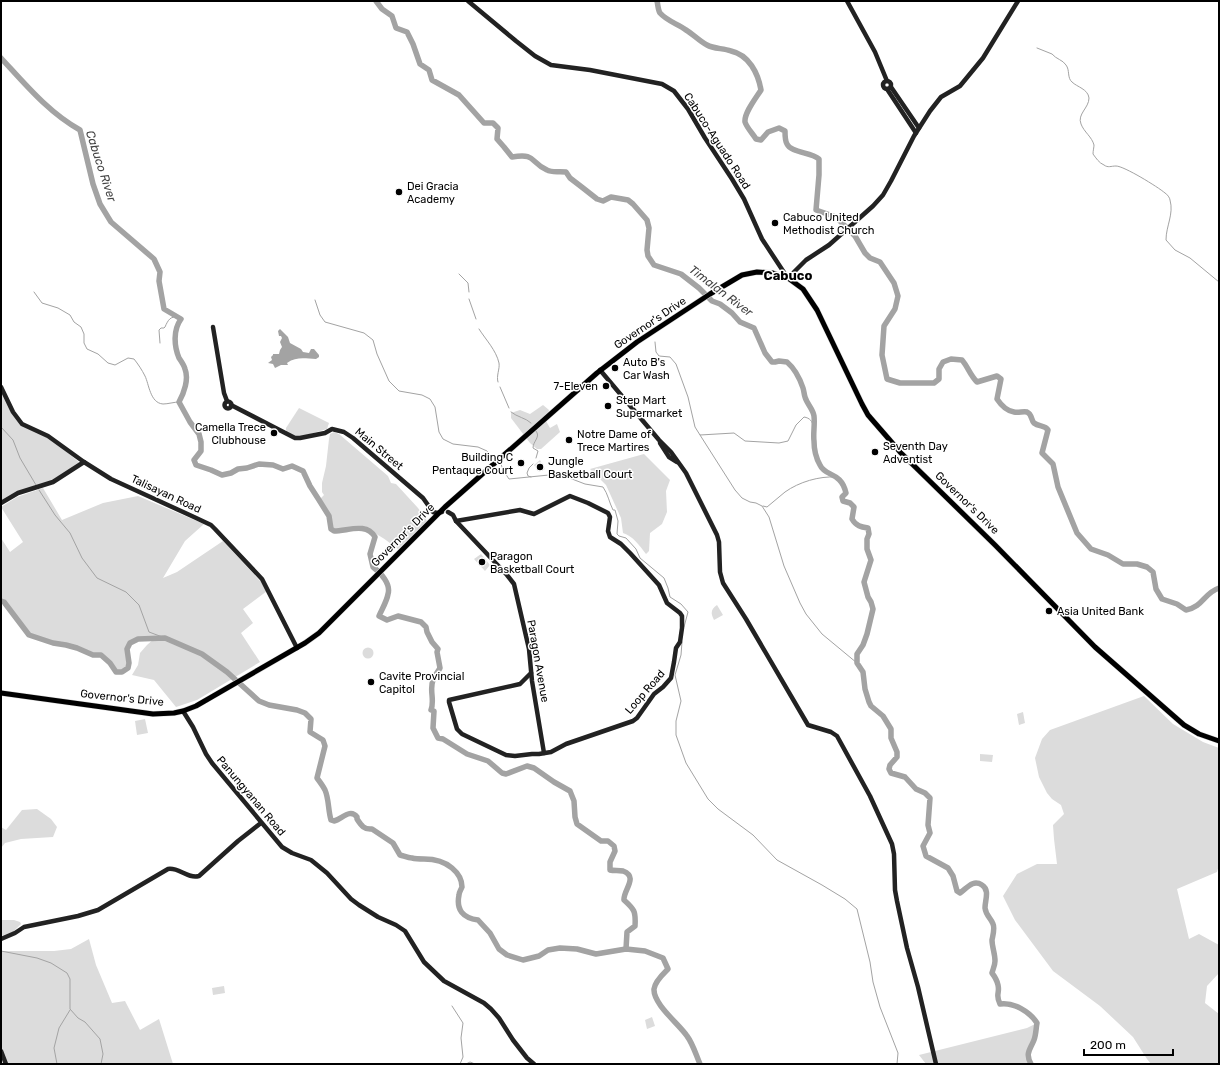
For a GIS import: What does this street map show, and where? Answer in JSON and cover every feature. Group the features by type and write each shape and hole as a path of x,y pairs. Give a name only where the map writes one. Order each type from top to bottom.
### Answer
{"main road":[{"name":"Governor's Drive","path":"1,693 165,714 184,711 200,704 312,638 325,627 428,523 440,512 447,509 600,370 637,342 710,294 739,277 753,272 773,273 787,278 803,289 823,322 868,415 889,440 1095,646 1184,725 1200,734 1219,741"}],"street":[{"name":"Cabuco-Aguado Road","path":"468,1 535,56 551,65 590,70 662,84 674,91 688,109 705,138 732,178 744,199 765,245 787,278"},
{"path":"847,1 875,52 886,81 890,83 889,88 917,131"},
{"path":"787,278 806,260 824,249 873,206 885,192 917,131 935,103 941,97 960,86 983,58 1018,1"},
{"name":"Main Street","path":"213,327 227,401 224,403 225,408 230,408 231,405 295,438 325,433 332,429 344,432 369,451 423,498 433,512"},
{"path":"600,370 659,440 669,457 677,462 686,473 717,535 719,542 720,572 723,583 746,619 808,725 831,732 837,736 868,792 887,831 894,854 895,890 901,919 936,1064"},
{"name":"Talisayan Road","path":"1,387 13,412 22,424 48,436 111,479 211,525 262,579 297,648"},
{"path":"1,503 18,493 53,482 84,462"},
{"name":"Loop Road","path":"456,521 520,510 534,514 570,496 608,513 610,517 608,531 610,536 621,544 659,585 667,603 682,616 680,642 676,648 671,678 654,694 637,718 630,722 566,744 551,752 510,756 462,734 457,729 449,702 450,700 520,684 531,674"},
{"name":"Paragon Avenue","path":"447,509 456,521 513,582 529,649 531,674 544,753"},
{"path":"428,523 434,517 433,512 440,512"},
{"name":"Panungyanan Road","path":"184,711 212,763 282,847 292,853 311,860 351,899 378,917 405,931 424,962 439,977 484,1003 491,1009 527,1058 534,1064"},
{"path":"1,938 15,933 24,927 78,916 98,910 168,869 174,869 192,877 198,876 261,823"},
{"path":"1,1051 6,1064"}],"shaded area":[{"path":"280,329 288,337 290,343 301,349 303,352 309,353 311,349 314,349 319,357 316,359 294,359 287,363 288,365 281,365 275,368 273,364 268,363 272,360 271,357 273,354 279,354 282,347 280,342 282,338 279,336 278,331"},
{"path":"1,390 15,418 51,439 80,463 49,482 1,502"},
{"path":"543,405 549,410 546,421 550,428 557,424 560,432 541,449 537,449 530,443 511,418 511,413 520,410 530,414"},
{"path":"299,408 329,423 327,429 295,437 286,432 286,428"},
{"path":"334,432 339,434 388,476 391,483 396,484 418,508 427,521 398,549 380,536 364,529 356,528 334,531 331,529 329,516 319,500 324,495 322,492 322,483 326,466 330,434"},
{"path":"644,454 670,480 666,491 667,512 662,524 650,533 649,551 646,554 633,539 627,534 623,533 621,518 606,485 590,469"},
{"name":"Jungle Basketball Court","path":"540,460 545,469 539,472 534,465"},
{"path":"43,488 62,520 103,503 138,496 204,524 185,541 163,578 177,572 223,541 261,582 267,591 243,609 253,623 241,633 260,662 197,700 176,707 154,680 132,675 138,665 140,653 155,638 138,639 131,642 127,649 128,668 122,672 116,672 110,663 101,655 93,655 77,648 53,643 29,635 4,602 1,601 1,538 10,552 23,542 1,507 17,497"},
{"name":"Paragon Basketball Court","path":"481,554 490,565 485,571 474,559"},
{"path":"717,605 723,615 714,620 712,612"},
{"path":"368,647 372,649 374,653 372,657 368,659 364,657 362,653 364,649"},
{"path":"1144,696 1173,724 1203,742 1219,748 1219,865 1217,872 1177,889 1189,939 1199,934 1219,945 1219,973 1207,986 1205,1003 1219,1014 1219,1064 1151,1064 1133,1037 1100,1006 1053,971 1015,920 1003,896 1017,874 1037,864 1057,864 1053,825 1064,814 1061,805 1052,799 1047,793 1039,777 1035,758 1042,739 1050,730"},
{"path":"1023,712 1025,723 1019,725 1017,714"},
{"path":"145,719 148,733 137,735 135,721"},
{"path":"980,754 993,755 992,762 980,761"},
{"path":"37,809 51,819 57,827 53,837 21,839 5,843 1,848 1,827 6,830 22,810"},
{"path":"1,917 2,920 14,920 20,922 21,924 13,932 1,936"},
{"path":"89,939 96,965 112,1003 125,1001 140,1030 159,1019 173,1064 1,1064 1,951 54,951 71,949"},
{"path":"224,986 225,993 213,995 212,988"},
{"path":"652,1017 655,1026 647,1029 645,1020"},
{"path":"1037,1023 1035,1038 1028,1054 1031,1064 926,1064 919,1055 1027,1028"}],"waterway":[{"name":"Timalan River","path":"376,1 382,9 392,16 396,28 407,32 420,64 429,70 432,80 459,95 484,123 493,123 498,128 497,139 512,157 529,157 541,167 549,171 566,172 570,178 597,199 603,201 611,197 628,200 647,220 649,228 647,250 648,256 654,265 681,274 699,288 712,301 720,304 732,313 740,322 754,328 765,353 772,362 787,362 792,367 802,385 806,400 813,413 814,447 822,469 841,481 846,493 842,497 843,501 850,503 854,507 852,519 859,526 868,528 869,534 867,539 867,549 871,560 864,582 873,609 867,634 863,645 857,654 857,663 863,672 865,689 871,706 883,716 891,729 891,738 897,752 897,757 890,765 889,769 891,773 905,777 916,789 925,793 930,798 928,825 930,833 923,846 926,856 948,868 953,876 957,891 960,893 970,885 976,883 982,885 986,890 985,908 994,927 992,945 995,961 992,973 998,983 998,996 1000,1004 1016,1006 1030,1015 1037,1023 1035,1038 1028,1054 1031,1064"},
{"path":"657,1 659,12 663,16 691,33 701,42 743,56 752,66 758,77 761,90 748,110 745,122 756,139 761,140 768,132 779,128 785,131 785,138 789,147 819,159 816,210 836,217 855,236 865,253 870,258 880,262 894,283 898,296 895,309 884,326 882,355 887,379 900,383 934,383 939,379 939,369 943,362 951,359 962,360 977,382 997,376 1001,379 997,399 1002,405 1011,411 1027,412 1030,414 1034,423 1045,427 1048,430 1042,453 1053,464 1058,487 1077,533 1091,549 1108,555 1123,564 1137,564 1147,567 1153,572 1156,589 1162,599 1177,604 1186,610 1196,606 1210,593 1219,588"},
{"path":"1037,48 1052,54 1065,63 1070,80 1087,92 1089,98 1080,120 1082,127 1093,142 1093,154 1096,159 1105,166 1116,166 1133,173 1167,194 1170,199 1171,210 1166,240 1175,250 1190,258 1219,282"},
{"name":"Cabuco River","path":"1,58 28,88 48,107 80,130 93,184 100,204 111,222 154,259 160,272 159,281 164,309 181,319 178,323 175,343 177,353 185,368 186,381 179,402 190,422 199,434 201,451 194,460 196,465 222,475 259,464 273,465 283,469 292,466 303,471 310,486 329,516 331,529 334,531 356,528 371,532 375,537 370,554 373,567 385,579 389,590 387,599 379,616 387,620 398,616 421,622 426,627 432,642 438,649 437,652 440,668 434,677 432,684 431,710 434,711 433,728 438,738 443,739 467,754 488,761 502,773 506,774 527,766 534,768 570,791 574,801 577,824 601,841 608,841 614,846 615,851 610,862 610,870 623,871 630,877 624,900 634,911 635,926 627,932 626,949"},
{"path":"459,274 468,283 469,292"},
{"path":"34,292 42,303 58,308 70,315 74,322 81,327 84,334 84,343 87,349 98,354 108,363 115,365 128,358 134,359 145,376 155,400 163,404 179,402"},
{"path":"469,299 476,319"},
{"path":"315,300 320,315 325,322 364,333 373,340 377,354 389,381 399,391 422,395 430,399 435,407 439,432 443,439 453,444 478,447 487,451 494,458"},
{"path":"160,343 159,330 164,328 173,317 178,318"},
{"path":"479,329 498,358 498,382"},
{"path":"655,342 656,352 659,356 670,357 676,364 688,397 695,427 700,435 734,433 745,441 779,443 788,441 796,425 804,417 808,418 814,427"},
{"path":"500,387 509,408"},
{"path":"511,412 531,423"},
{"path":"1,427 13,440 20,458 36,485"},
{"path":"536,431 538,435 533,448 538,451 536,458"},
{"path":"700,435 735,490 742,498 762,506 769,517 784,566 806,614 822,634 857,663"},
{"path":"501,464 509,479 559,474 585,484 603,487 613,510 615,510 618,521 617,534 626,538 636,549 640,558 664,578 670,597 681,604 688,612 684,627"},
{"path":"531,477 528,476 527,473 533,464"},
{"path":"763,506 767,507 785,492 803,483 816,479 836,477"},
{"path":"39,490 55,515 70,533 82,558 97,578 126,592 139,605 149,632 165,638"},
{"path":"1,601 4,602 29,635 53,643 77,648 93,655 101,655 110,663 116,672 122,672 128,668 129,663 127,649 130,643 138,639 165,638 202,654 227,672 259,701 269,705 305,713 311,719 310,732 323,740 325,746 317,778 326,793 331,820 334,821 346,815 352,814 357,817 363,827 372,829 393,843 400,855 410,858 435,860 452,868 458,874 461,881 462,887 458,900 460,909 468,917 478,920 490,933 499,949 507,955 523,960 539,956 548,950 560,948 577,949 596,954 626,949 645,951 663,958 668,969 656,983 654,989 655,995 667,1014 689,1039 700,1064"},
{"path":"682,642 681,655 675,675 681,701 676,721 676,735 686,763 708,799 718,809 753,835 777,860 845,899 857,909 880,1007 898,1053 897,1064"},
{"path":"1,951 37,958 51,963 67,973 70,979 70,1009 78,1018 85,1022 100,1039 103,1054 101,1064"},
{"path":"452,1006 463,1023 461,1038 463,1057 460,1064"},
{"path":"57,1064 54,1048 59,1028 70,1010"},
{"path":"466,1064 470,1062 475,1064"}],"place":[{"name":"Dei Gracia Academy","path":"399,192"},
{"name":"Cabuco United Methodist Church","path":"775,223"},
{"name":"Auto B's Car Wash","path":"615,368"},
{"name":"7-Eleven","path":"606,386"},
{"name":"Step Mart Supermarket","path":"608,406"},
{"name":"Camella Trece Clubhouse","path":"274,433"},
{"name":"Notre Dame of Trece Martires","path":"569,440"},
{"name":"Seventh Day Adventist","path":"875,452"},
{"name":"Building C Pentaque Court","path":"521,463"},
{"name":"Jungle Basketball Court","path":"540,467"},
{"name":"Paragon Basketball Court","path":"482,562"},
{"name":"Asia United Bank","path":"1049,611"},
{"name":"Cavite Provincial Capitol","path":"371,682"}],"district":[{"name":"Cabuco","path":"788,275"}]}
